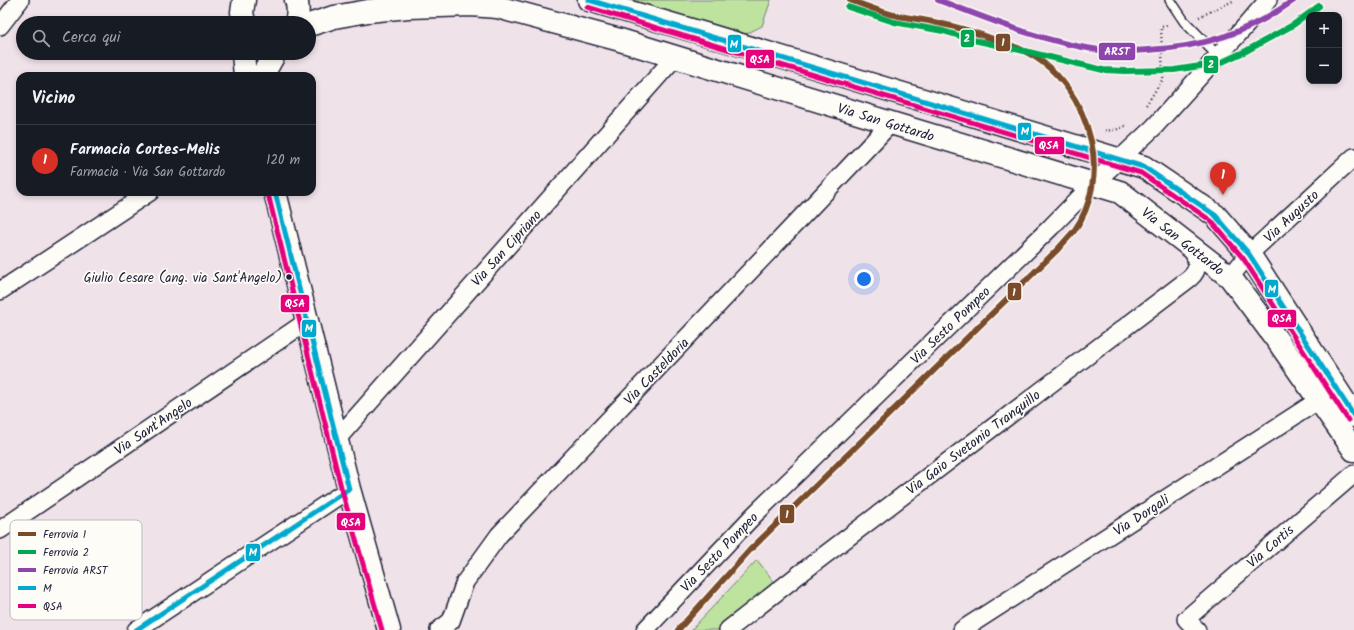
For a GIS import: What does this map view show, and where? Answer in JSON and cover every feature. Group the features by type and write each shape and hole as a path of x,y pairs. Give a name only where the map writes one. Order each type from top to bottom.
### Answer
{"main road":[{"path":"296,0 298,16"},
{"path":"589,0 1144,167 1215,215 1249,254 1354,416"},
{"name":"Via San Gottardo","path":"316,23 334,17 368,11 408,7 471,5 497,7 620,40 1120,192 1230,277 1354,450"},
{"path":"244,60 245,72"},
{"path":"264,72 271,60"},
{"path":"276,196 306,322 389,630"}],"street":[{"path":"0,26 20,0"},
{"name":"Via Sesto Pompeo","path":"645,630 754,515 1154,127 1268,0"},
{"name":"Via San Cipriano","path":"337,439 675,57"},
{"name":"Via Casteldoria","path":"439,630 451,621 465,582 499,535 891,123"},
{"name":"Via Augusto","path":"1230,277 1249,254 1354,157"},
{"path":"0,292 144,196"},
{"name":"Via Gaio Svetonio Tranquillo","path":"728,630 1190,278 1194,274 1197,267 1196,259 1190,245"},
{"name":"Via Sant'Angelo","path":"15,520 306,322"},
{"name":"Via Dorgali","path":"962,630 1319,400"},
{"name":"Via Cortis","path":"1192,624 1354,474"},
{"path":"136,630 350,488"},
{"name":"Via Sant'Angelo","path":"0,530 10,523"}],"lane":[{"path":"605,0 1075,139 1080,148"},
{"path":"1170,0 1184,21 1218,56"}],"path":[{"path":"1145,108 1163,79 1161,27 1201,16 1235,0"},
{"path":"1102,131 1119,129 1129,124"}],"green space":[{"path":"631,0 771,0 762,26 746,34"},
{"path":"757,560 776,584 718,630 691,630"}],"rail line":[{"name":"1","path":"678,630 750,550 1058,249 1074,231 1085,211 1089,199 1092,188 1094,164 1091,141 1087,127 1082,113 1067,87 1047,66 1035,57 1019,49 982,35 926,20 890,14 850,0"},
{"name":"ARST","path":"938,0 997,22 1058,42 1099,50 1117,51 1168,48 1207,42 1242,30 1277,12 1294,0"},
{"name":"2","path":"848,7 894,22 943,31 973,40 1103,70 1125,71 1174,70 1220,63 1246,51 1293,25 1319,6"}],"transit line":[{"name":"M","path":"589,0 1144,167 1215,215 1249,254 1354,416"},
{"name":"QSA","path":"587,7 1141,173 1210,220 1243,258 1348,420"},
{"name":"QSA","path":"268,196 342,491 382,630"},
{"name":"M","path":"136,630 349,489 276,196"}],"place":[{"name":"Farmacia Cortes-Melis","path":"1223,195"},
{"name":"Giulio Cesare (ang. via Sant'Angelo)","path":"289,277"}]}
